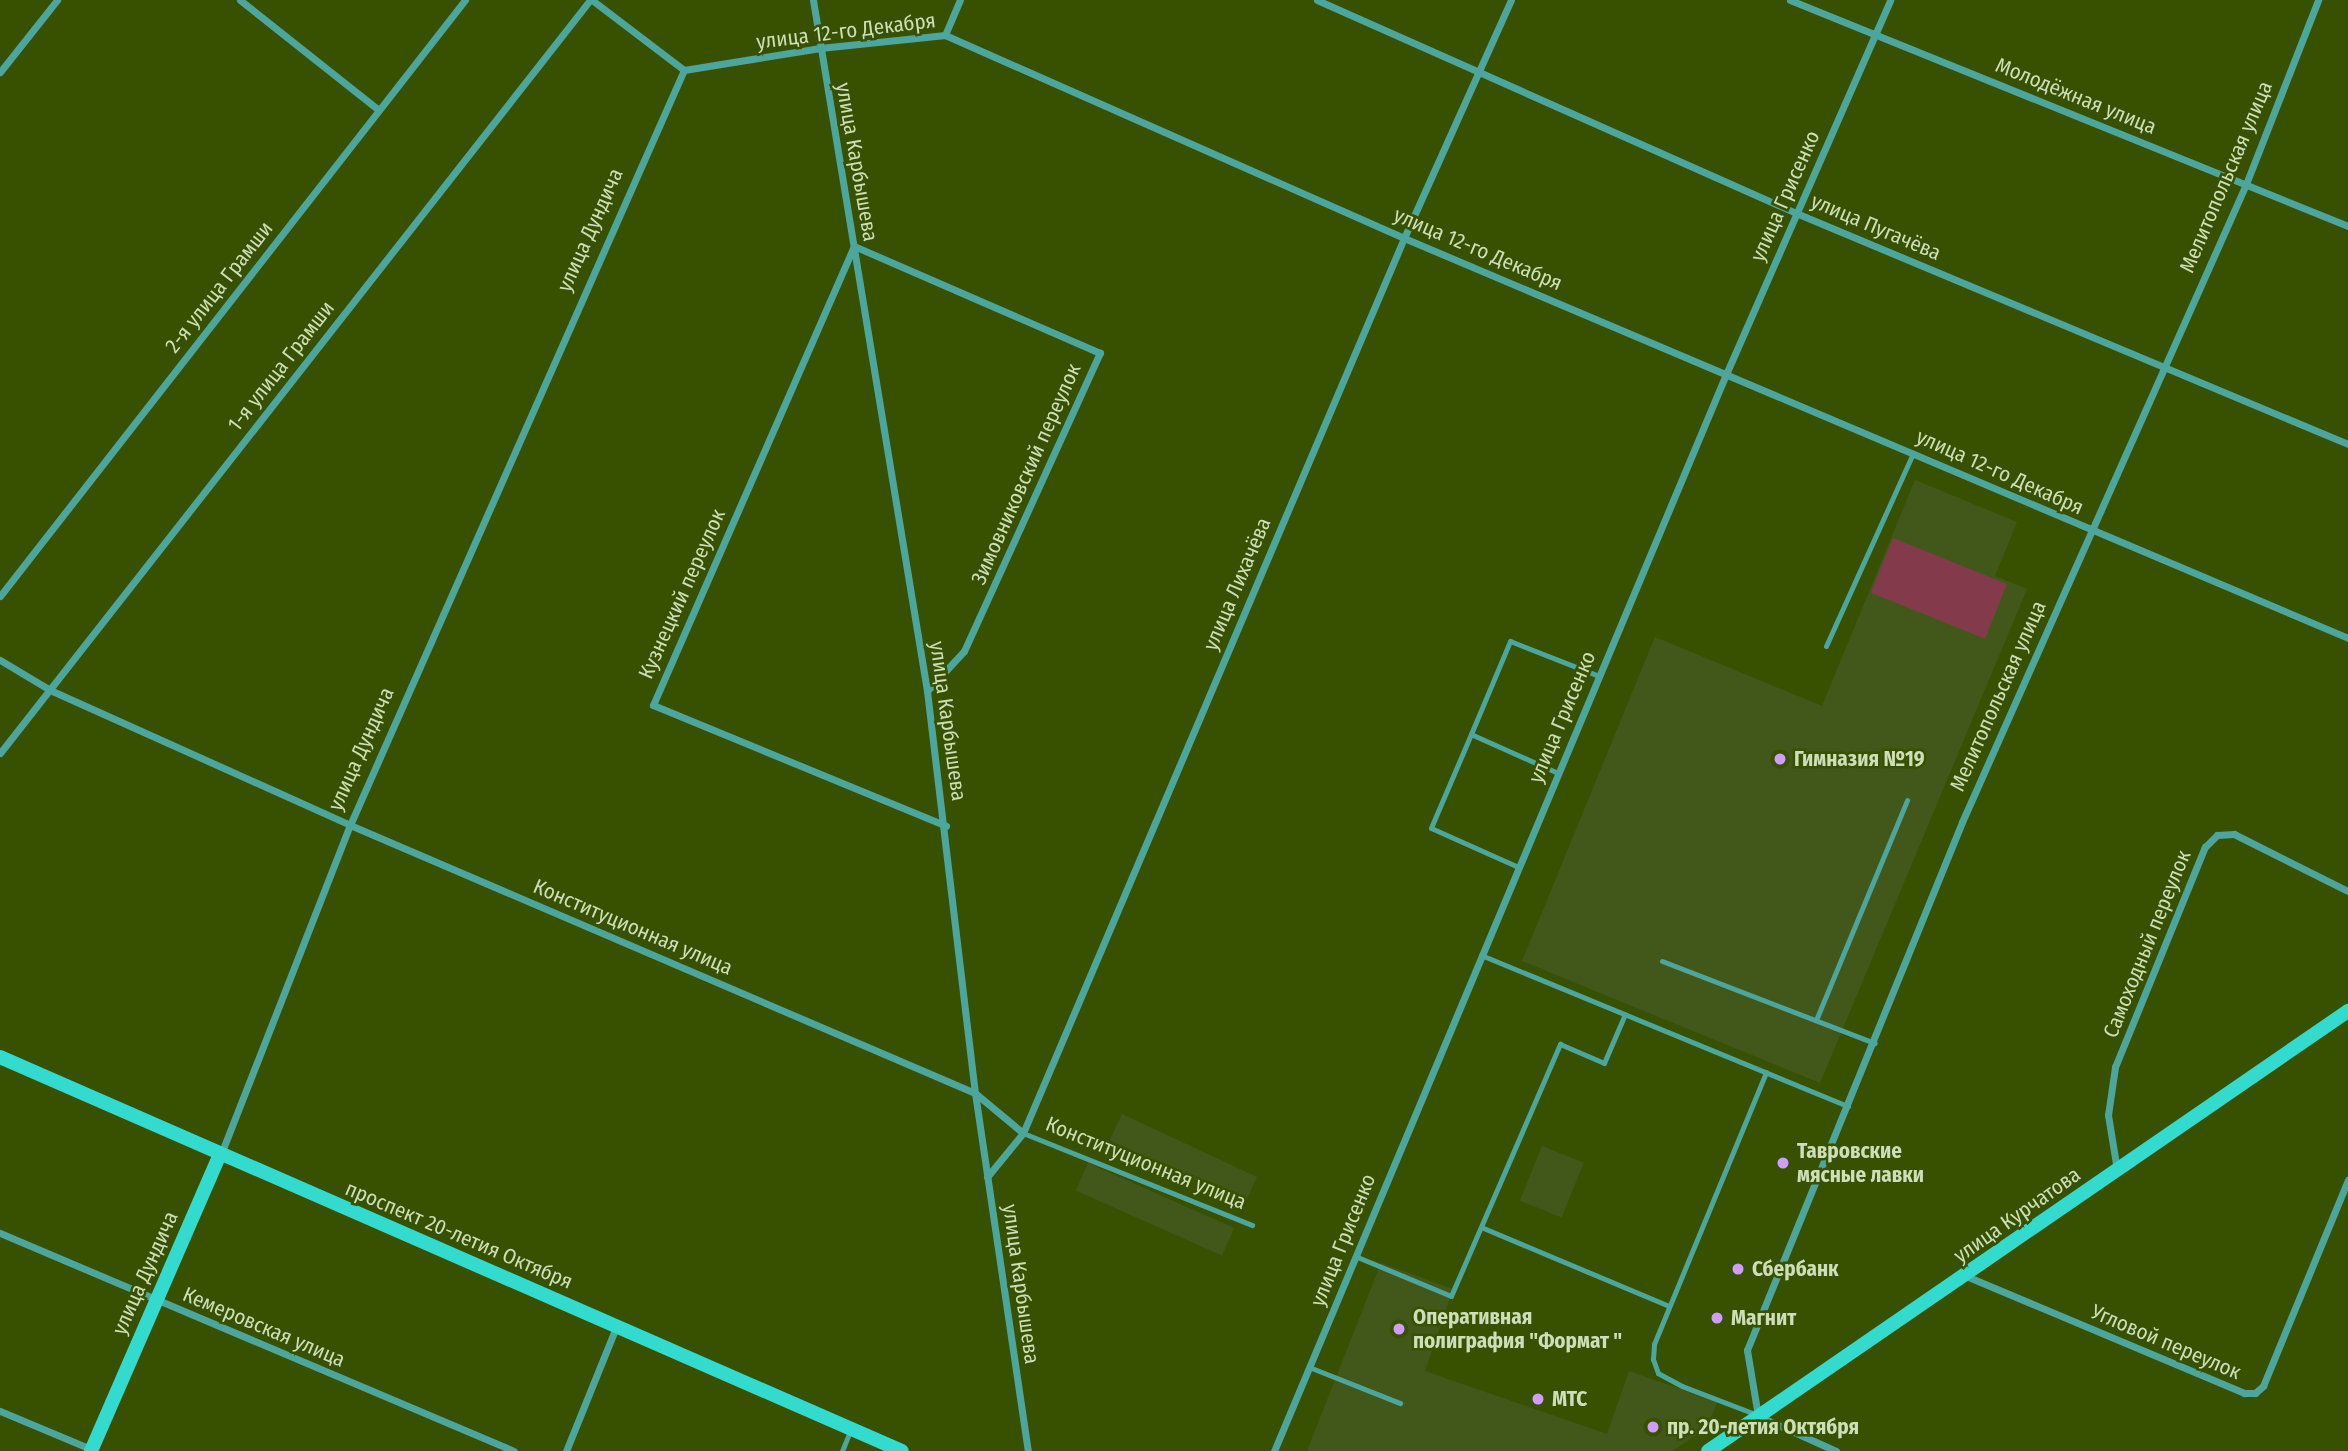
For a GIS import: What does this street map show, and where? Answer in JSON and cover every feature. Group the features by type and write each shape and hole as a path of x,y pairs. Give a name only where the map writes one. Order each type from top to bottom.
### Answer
{"street":[{"path":"0,72 57,0"},
{"path":"240,0 379,110"},
{"name":"2-я улица Грамши","path":"0,596 465,0"},
{"path":"591,0 684,70"},
{"name":"1-я улица Грамши","path":"0,753 591,0"},
{"name":"улица Карбышева","path":"813,0 927,691 946,825 975,1093 1028,1451"},
{"path":"945,35 960,0"},
{"name":"улица Пугачёва","path":"1317,0 1796,213 2348,444"},
{"name":"улица Лихачёва","path":"988,1177 1023,1133 1404,238 1482,72 1511,0"},
{"name":"Молодёжная улица","path":"1790,0 1877,32 2348,226"},
{"name":"улица Грисенко","path":"1274,1451 1727,372 1890,0"},
{"name":"Мелитопольская улица","path":"1758,1416 1747,1350 1875,1043 1962,822 2089,530 2246,184 2318,0"},
{"name":"улица 12-го Декабря","path":"684,70 820,48 945,35 1404,238 1727,372 2089,530 2348,638"},
{"name":"улица Дундича","path":"93,1451 155,1300 220,1155 351,825 684,70"},
{"name":"Зимовниковский переулок","path":"853,246 1100,353 964,651 927,691"},
{"name":"Кузнецкий переулок","path":"853,246 653,705 946,825"},
{"name":"Конституционная улица","path":"0,660 50,690 351,825 975,1093 1023,1133"},
{"name":"Самоходный переулок","path":"2117,1171 2108,1115 2115,1067 2205,847 2217,835 2234,834 2348,891"},
{"name":"улица Курчатова","path":"1708,1451 2348,1011"},
{"name":"проспект 20-летия Октября","path":"0,1057 902,1451"},
{"name":"Угловой переулок","path":"1966,1276 2244,1394 2255,1393 2263,1386 2348,1180"},
{"name":"Кемеровская улица","path":"0,1233 514,1451"},
{"path":"566,1451 617,1325"},
{"path":"0,1411 93,1451"},
{"path":"1758,1416 1836,1451"}],"lane":[{"path":"1826,646 1913,453"},
{"path":"1518,867 1431,828 1510,641 1599,676"},
{"path":"1471,734 1558,773"},
{"path":"1816,1020 1906,800"},
{"path":"1481,956 1849,1106"},
{"path":"1662,961 1875,1043"},
{"path":"1355,1255 1451,1296 1560,1044 1604,1063 1625,1014"},
{"path":"1758,1416 1658,1373 1654,1344 1766,1072"},
{"name":"Конституционная улица","path":"1023,1133 1252,1224"},
{"path":"1481,1227 1669,1306"},
{"path":"1309,1367 1401,1403"},
{"path":"842,1451 851,1428"}],"shaded area":[{"name":"Гимназия №19","path":"1915,480 2017,522 1995,576 2027,589 1820,1083 1522,961 1655,637 1822,706"},
{"path":"1893,538 2007,584 1985,639 1871,593"},
{"path":"1122,1114 1257,1177 1245,1203 1110,1140"},
{"path":"1542,1146 1584,1163 1562,1218 1520,1201"},
{"path":"1088,1163 1234,1228 1222,1255 1076,1190"},
{"path":"1381,1263 1453,1289 1425,1371 1607,1434 1629,1371 1717,1402 1707,1428 1672,1451 1307,1451"}],"place":[{"name":"Гимназия №19","path":"1780,759"},
{"name":"Тавровские мясные лавки","path":"1783,1163"},
{"name":"Сбербанк","path":"1738,1269"},
{"name":"Магнит","path":"1717,1318"},
{"name":"Оперативная полиграфия \"Формат \"","path":"1399,1329"},
{"name":"МТС","path":"1538,1399"},
{"name":"пр. 20-летия Октября","path":"1653,1427"}]}
